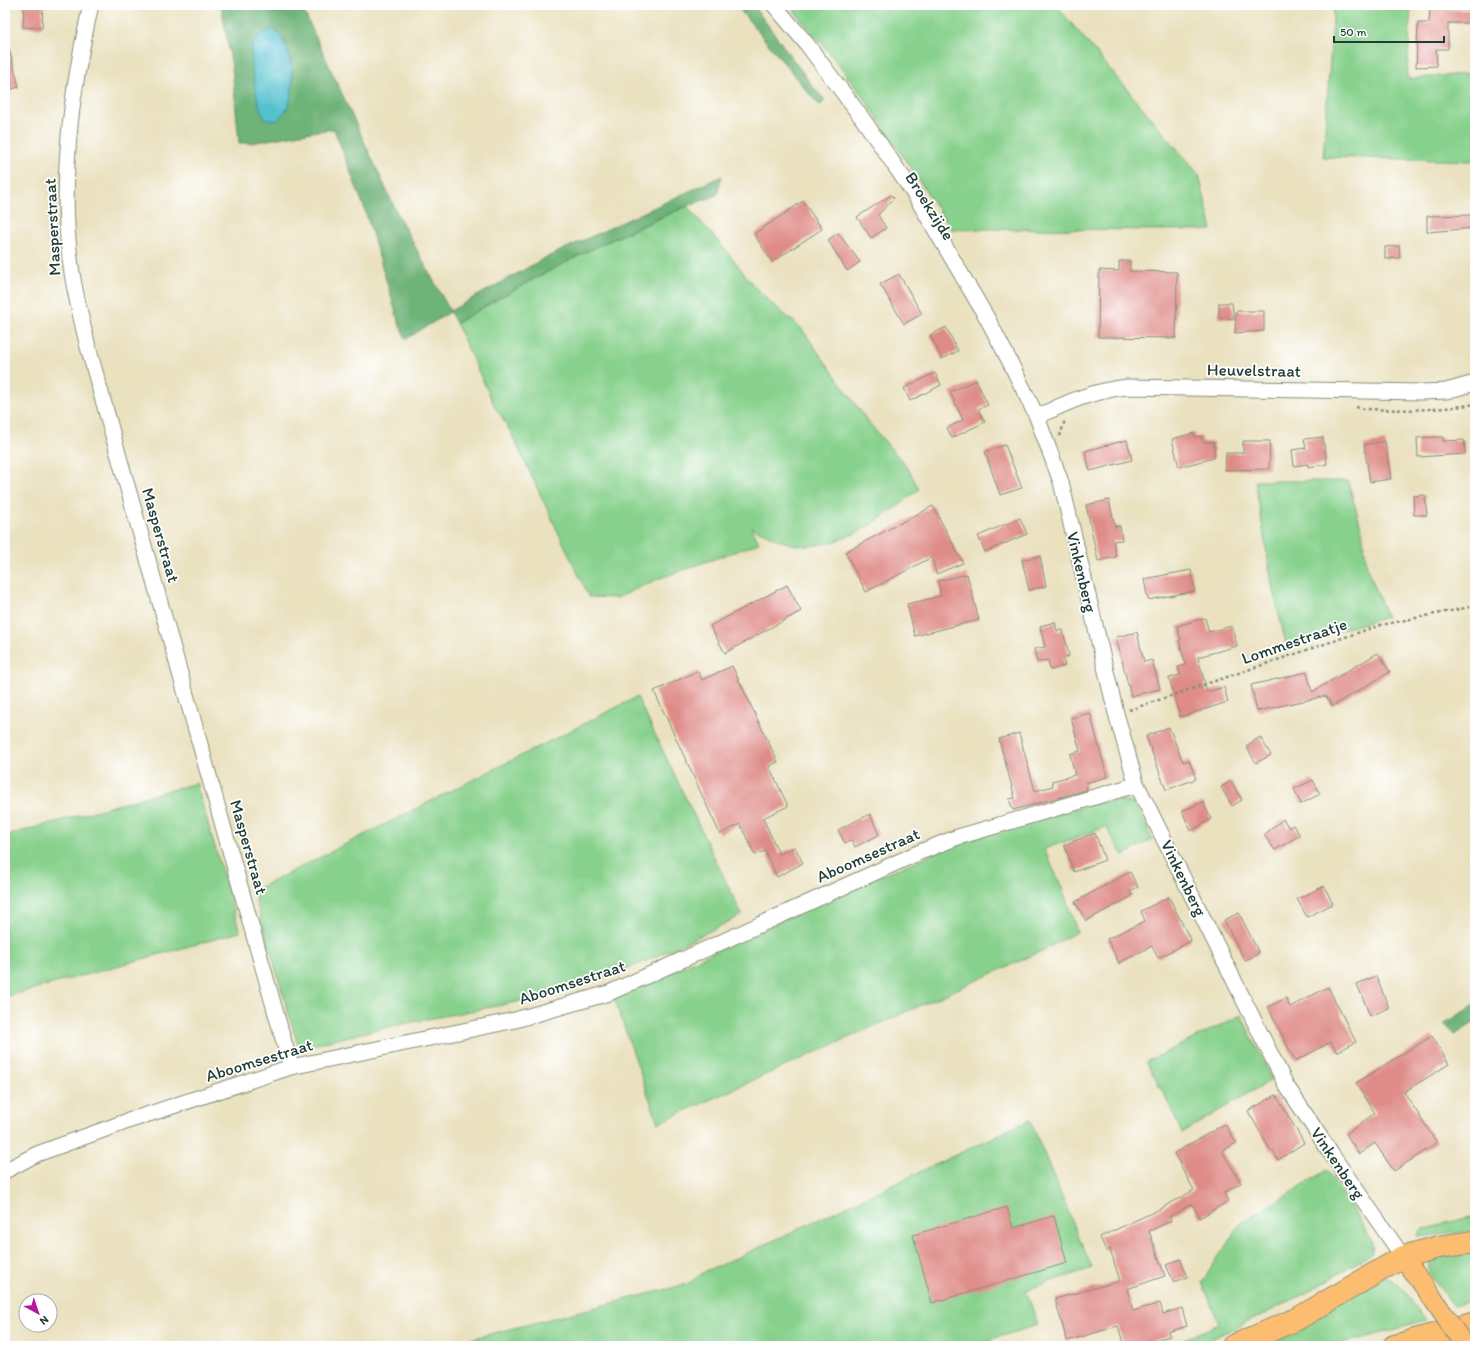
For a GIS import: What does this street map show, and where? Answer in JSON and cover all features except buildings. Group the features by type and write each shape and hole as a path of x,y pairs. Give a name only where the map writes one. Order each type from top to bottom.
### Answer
{"highway":[{"path":"1233,1346 1297,1319 1403,1257 1438,1247 1475,1242"},
{"path":"1394,1346 1475,1323"}],"main road":[{"name":"Vinkenberg","path":"1403,1257 1465,1346"}],"street":[{"name":"Masperstraat","path":"91,5 78,60 68,138 67,210 72,272 88,347 291,1067"},
{"name":"Broekzijde","path":"774,5 806,43 862,118 915,195 987,318 1037,417"},
{"name":"Heuvelstraat","path":"1037,417 1086,394 1111,389 1422,392 1446,391 1475,383"},
{"name":"Vinkenberg","path":"1037,417 1061,482 1116,713 1136,783 1286,1085 1332,1156 1403,1257"},
{"name":"Aboomsestraat","path":"5,1171 37,1154 128,1120 291,1067 515,1020 609,993 920,852 958,837 1129,787 1136,783"}],"path":[{"name":"Lommestraatje","path":"1124,711 1381,624 1475,606"}],"green space":[{"path":"221,5 301,5 398,215 450,311 545,258 722,176 717,195 650,222 584,253 519,287 456,323 450,312 406,339 400,326 364,207 334,129 251,143 239,143 232,67","holes":["273,29 284,40 289,55 292,87"]},
{"path":"736,5 753,5 814,88 825,100 821,105 817,103"},
{"path":"789,5 1056,5 1199,175 1212,230 951,229 867,102 827,50"},
{"path":"1334,5 1411,5 1407,79 1475,73 1475,161 1323,157"},
{"path":"687,206 729,254 753,285 770,302 801,328 869,423 907,467 919,489 894,509 867,527 838,540 822,544 799,546 778,540 751,527 759,543 655,580 617,598 589,597 512,435 496,409 456,323 514,289 600,245"},
{"path":"1255,481 1348,481 1362,531 1367,568 1387,617 1346,628 1287,648 1273,590"},
{"path":"637,697 742,915 639,964 597,980 556,993 390,1027 309,1046 301,1046 297,1042 253,891"},
{"path":"196,783 240,932 5,997 5,836"},
{"path":"1122,800 1134,804 1137,807 1152,839 1123,856 1106,827 1044,849 1063,890 1077,932 1042,951 658,1123 614,998 864,883 975,836 1100,802"},
{"path":"1475,1004 1475,1022 1455,1035 1444,1024"},
{"path":"1241,1015 1272,1079 1182,1133 1165,1096 1146,1062"},
{"path":"1030,1120 1092,1268 1026,1290 1038,1325 969,1346 452,1346 451,1344 687,1284 707,1270 715,1268"},
{"path":"1327,1170 1370,1237 1373,1246 1371,1254 1304,1294 1240,1326 1194,1346 1171,1346 1219,1324 1202,1282 1240,1224"},
{"path":"1475,1216 1475,1231 1419,1237 1418,1234 1422,1229"},
{"path":"1475,1249 1475,1301 1454,1306 1431,1277 1429,1267 1431,1257"},
{"path":"1384,1276 1398,1283 1426,1321 1334,1346 1242,1346"}],"water":[{"path":"273,29 284,42 288,52 292,73 292,93 290,101 277,121 266,119 262,113 254,83 251,52 255,40 266,31"}]}
